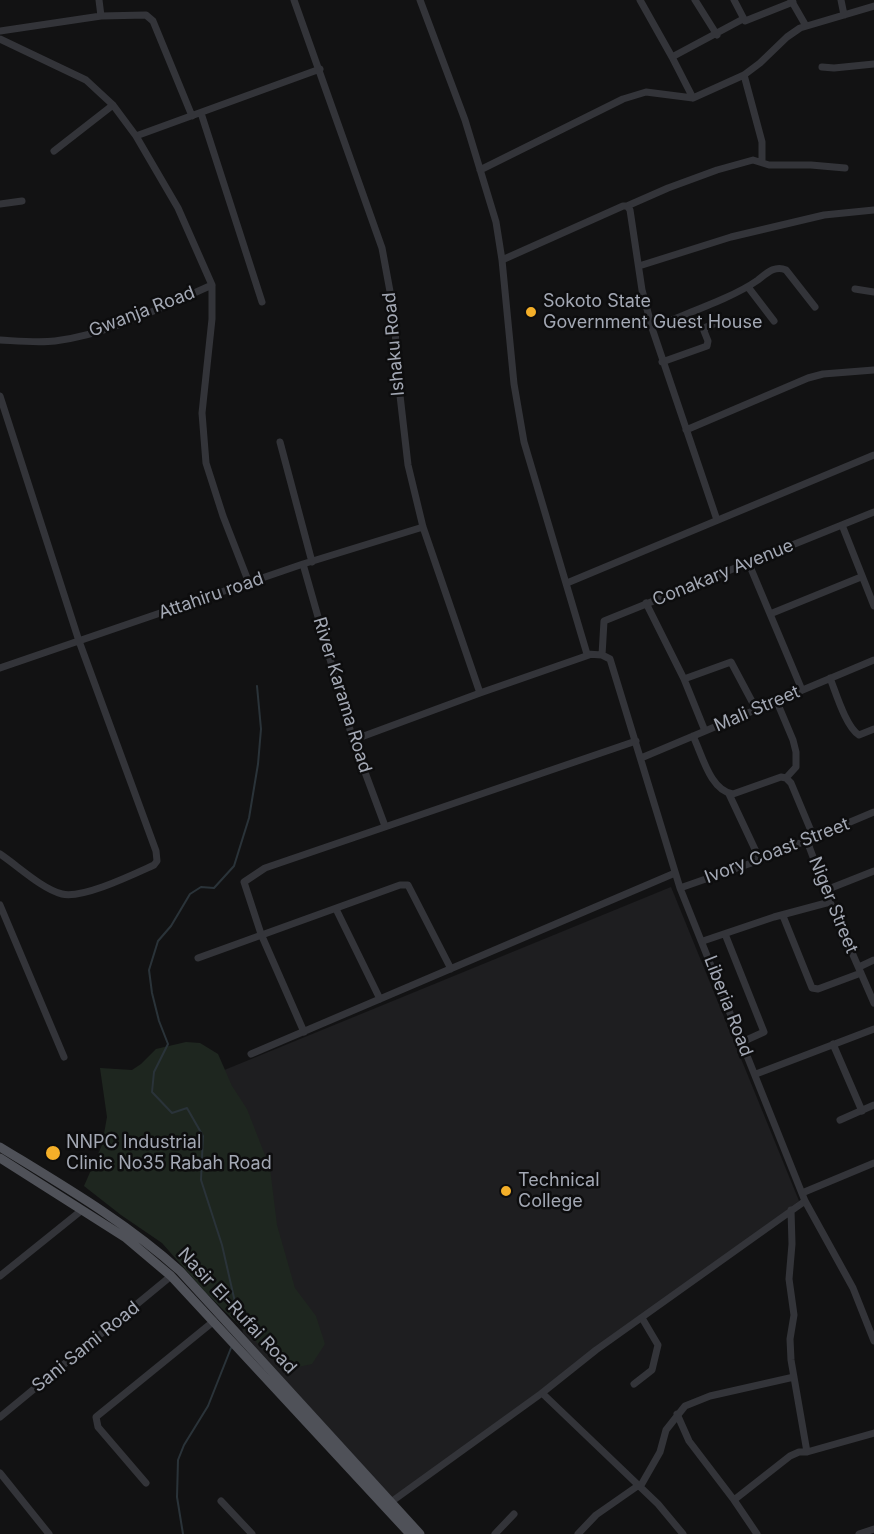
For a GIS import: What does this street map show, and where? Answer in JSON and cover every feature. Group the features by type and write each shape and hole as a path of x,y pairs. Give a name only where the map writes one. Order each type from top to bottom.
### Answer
{"main road":[{"name":"Nasir El-Rufai Road","path":"0,1147 69,1189 154,1248 180,1271 410,1534"},
{"name":"Nasir El-Rufai Road","path":"0,1158 126,1238 171,1276 271,1376 420,1534"}],"street":[{"path":"99,0 101,16"},
{"name":"Ishaku Road","path":"294,0 382,248 394,313 405,446 423,527 480,693"},
{"path":"420,0 465,120 496,222 514,384 524,442 589,655"},
{"path":"640,0 693,98"},
{"path":"695,0 717,35"},
{"path":"734,0 743,19"},
{"path":"841,0 844,15"},
{"path":"672,57 717,35 743,19 746,21 792,1 806,26"},
{"path":"480,170 623,99 646,92 693,98 744,75 787,37 806,26 874,6"},
{"path":"0,31 101,16 146,15 153,21 192,116"},
{"path":"0,39 86,80 112,105 136,136 178,208 212,285 212,319 202,413 206,463 223,516 249,582"},
{"path":"822,67 874,64"},
{"path":"136,136 320,69"},
{"path":"744,75 762,142 762,162"},
{"path":"54,151 112,105"},
{"path":"201,113 262,302"},
{"path":"502,260 668,188 753,160 769,165 845,168"},
{"path":"0,204 22,201"},
{"path":"627,206 630,210 642,290 662,363 717,520"},
{"path":"639,266 731,237 824,215 874,210"},
{"path":"652,328 748,287 780,267 786,270 815,307"},
{"name":"Gwanja Road","path":"0,340 55,341 102,330 141,316 212,285"},
{"path":"748,287 774,321"},
{"path":"855,289 874,292"},
{"path":"662,363 707,346 708,341 704,331 706,327 722,321"},
{"path":"686,430 808,378 823,374 874,370"},
{"path":"0,396 80,641 156,852 157,861 154,865 122,880 75,895 63,894 48,888 0,854"},
{"path":"280,442 312,562"},
{"path":"567,583 873,458"},
{"name":"Conakary Avenue","path":"602,655 604,621 874,512"},
{"path":"842,525 874,606"},
{"name":"Attahiru road","path":"0,668 303,564 423,527"},
{"name":"River Karama Road","path":"303,564 353,740 385,826"},
{"path":"749,564 802,690"},
{"path":"770,614 861,577"},
{"path":"646,603 684,679 705,731"},
{"path":"353,740 589,655 602,655"},
{"name":"Liberia Road","path":"602,655 610,659 680,888 805,1201 870,1319 874,1341"},
{"name":"Mali Street","path":"641,758 874,660"},
{"path":"684,679 731,662 756,709"},
{"path":"830,678 850,727 856,734 874,729"},
{"path":"729,794 781,777 786,778 796,767 796,752 777,702"},
{"path":"693,735 713,780 719,788 729,794 760,860"},
{"path":"304,1032 261,934 244,882 265,868 636,741"},
{"name":"Niger Street","path":"786,778 791,783 830,902 874,1003"},
{"name":"Ivory Coast Street","path":"680,888 760,860 874,812"},
{"path":"826,890 874,871"},
{"path":"250,1054 675,873"},
{"path":"198,958 400,885 408,885 451,969"},
{"path":"703,941 774,917 830,902"},
{"path":"0,905 64,1058"},
{"path":"336,909 380,999"},
{"path":"783,916 812,988 818,989 860,970 874,960"},
{"path":"725,934 764,1032 742,1042"},
{"path":"756,1074 874,1029"},
{"path":"833,1044 862,1111"},
{"path":"840,1120 874,1105"},
{"path":"802,1193 874,1163"},
{"path":"391,1502 542,1393 596,1350 805,1201"},
{"path":"0,1276 82,1210"},
{"path":"791,1210 792,1244 789,1279 794,1315 790,1339 807,1452"},
{"name":"Sani Sami Road","path":"0,1417 171,1276"},
{"path":"634,1384 645,1378 652,1370 658,1345 642,1318"},
{"path":"146,1483 98,1427 96,1417 214,1321"},
{"path":"578,1534 596,1515 639,1486 660,1452 666,1430 685,1406 710,1396 794,1377"},
{"path":"542,1393 658,1504 683,1534"},
{"path":"677,1414 689,1441 757,1534"},
{"path":"734,1500 790,1456 874,1433"},
{"path":"0,1473 49,1534"},
{"path":"221,1501 252,1534"},
{"path":"495,1534 514,1514"},
{"path":"860,1534 874,1529"}],"shaded area":[{"name":"Technical College","path":"671,887 799,1201 393,1499 243,1333 236,1294 183,1087"},
{"path":"186,1042 200,1043 218,1054 232,1086 247,1109 270,1168 277,1225 295,1288 316,1316 325,1344 312,1364 290,1369 277,1362 205,1292 162,1243 84,1186 102,1145 107,1117 100,1068 132,1070 156,1049"}],"waterway":[{"path":"237,1311 222,1245 201,1180 203,1136 187,1108 172,1113 152,1092 154,1072 168,1044 159,1021 149,970 158,941 171,926 190,894 201,887 214,888 234,866 249,818 258,764 261,729 257,686"},
{"path":"183,1534 177,1497 178,1460 184,1445 208,1406 231,1348"}],"place":[{"name":"Sokoto State Government Guest House","path":"531,312"},
{"name":"NNPC Industrial Clinic No35 Rabah Road","path":"53,1153"},
{"name":"Technical College","path":"506,1191"}]}
